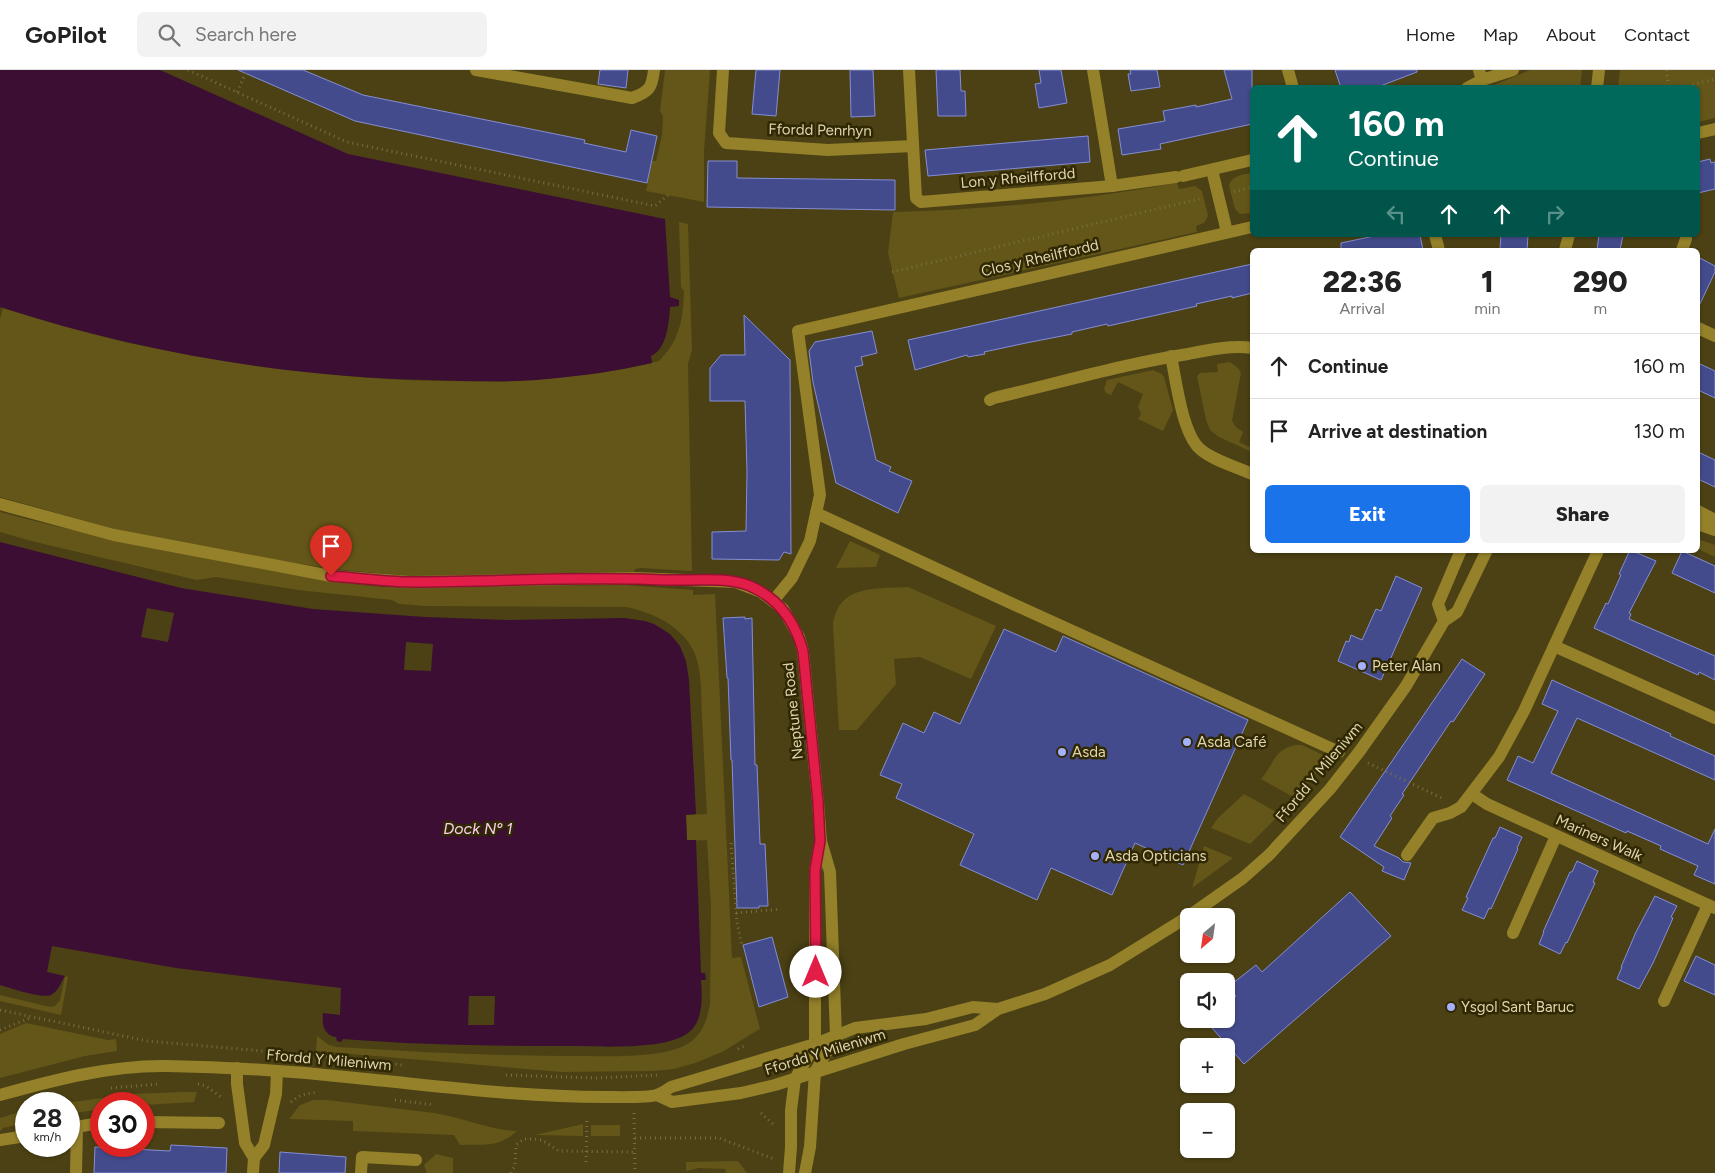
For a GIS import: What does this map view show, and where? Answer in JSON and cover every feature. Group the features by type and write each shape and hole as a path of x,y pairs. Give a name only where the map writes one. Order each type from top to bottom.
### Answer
{"street":[{"path":"476,70 632,98 644,94 652,83 654,70"},
{"name":"Ffordd Penrhyn","path":"723,70 719,133 726,143 828,150 913,146"},
{"path":"909,70 913,146"},
{"path":"1093,70 1112,186"},
{"path":"1288,70 1292,85"},
{"path":"1470,85 1480,75 1513,70"},
{"path":"1597,85 1599,70"},
{"path":"1700,133 1715,129"},
{"name":"Lon y Rheilffordd","path":"913,146 916,198 921,202 1112,186 1179,177 1250,160"},
{"path":"1212,170 1227,232"},
{"name":"Clos y Rheilffordd","path":"816,512 820,495 798,331 1250,227"},
{"path":"1700,329 1715,336"},
{"path":"990,400 1092,373 1171,356 1231,348 1250,348"},
{"path":"1171,356 1185,422 1192,440 1208,455 1250,473"},
{"name":"Neptune Road","path":"0,504 114,535 331,576 412,582 635,578 735,582 761,592 783,609 799,637 803,651 820,841 815,870 816,1044"},
{"path":"773,601 792,578 810,541 816,512 1015,605 1339,752"},
{"path":"1700,512 1715,520"},
{"path":"1700,525 1715,530"},
{"path":"1444,621 1438,604 1459,553"},
{"name":"Ffordd Y Mileniwm","path":"1200,908 1242,878 1269,855 1324,796 1356,757 1401,693 1444,621 1457,612 1486,553"},
{"path":"1407,855 1433,818 1451,813 1461,807 1503,749 1524,710 1597,553"},
{"path":"1554,646 1715,718"},
{"name":"Mariners Walk","path":"1472,794 1487,804 1711,906"},
{"path":"1513,933 1556,836"},
{"name":"Neptune Road","path":"820,841 830,872 836,1036"},
{"path":"1664,1001 1711,906"},
{"name":"Ffordd Y Mileniwm","path":"0,1095 65,1078 125,1068 166,1066 277,1071 522,1094 580,1097 657,1095 672,1102 741,1093 795,1079 912,1042 975,1025 998,1009 1045,994 1086,977 1134,951 1180,922"},
{"name":"Ffordd Y Mileniwm","path":"657,1095 671,1087 816,1044 867,1026 926,1020 973,1007 998,1009"},
{"path":"805,1173 810,1147 814,1072 836,1036"},
{"path":"789,1173 791,1110 795,1079 816,1044"},
{"path":"237,1068 237,1084 245,1143 254,1158 254,1173"},
{"path":"254,1158 264,1145 276,1094 277,1071"},
{"path":"155,1122 218,1123"},
{"path":"0,1140 15,1138"},
{"path":"75,1157 76,1173"},
{"path":"360,1173 362,1157 416,1160"}],"path":[{"path":"188,70 347,142 654,206 668,195"},
{"path":"237,92 247,70"},
{"path":"1667,70 1668,85"},
{"path":"1690,85 1715,79"},
{"path":"1231,193 1250,188"},
{"path":"892,272 1204,198"},
{"path":"1368,763 1444,799 1451,813"},
{"path":"731,843 736,912 742,946"},
{"path":"736,912 780,909"},
{"path":"0,1010 147,1041 367,1060 404,1065"},
{"path":"0,1030 30,1017"},
{"path":"732,1052 746,1045"},
{"path":"500,1074 595,1078 644,1077 668,1074"},
{"path":"110,1088 160,1084"},
{"path":"195,1084 206,1086 216,1092 227,1105"},
{"path":"286,1108 301,1095 319,1092"},
{"path":"388,1099 434,1105"},
{"path":"634,1113 635,1173"},
{"path":"761,1114 772,1124"},
{"path":"586,1162 587,1117"},
{"path":"635,1138 719,1138 779,1161"},
{"path":"511,1173 516,1165 516,1145 524,1140 542,1140 559,1151 635,1152"}],"shaded area":[{"path":"665,70 710,70 704,151 704,202 646,191 652,161 656,161 662,135 663,117 660,111"},
{"path":"1530,70 1582,70 1580,85 1495,85"},
{"path":"1620,70 1715,70 1715,118 1700,122 1700,85 1618,85"},
{"path":"1250,173 1250,213 1240,214 1235,209 1229,186 1232,180 1241,175"},
{"path":"1177,183 1179,189 1195,186 1202,191 1208,216 1204,223 1196,226 1197,232 899,298 888,253 893,212 965,209 1036,203"},
{"path":"679,222 688,224 692,350 688,364 692,571 641,568 635,569 634,572 607,574 412,576 343,570 273,560 118,530 0,497 0,319 3,308 128,343 298,371 373,378 449,381 487,381 573,376 617,370 659,361 672,345 679,329 684,301 684,291 681,287"},
{"path":"1230,362 1241,373 1232,421 1243,432 1239,442 1249,447 1250,445 1250,451 1219,437 1210,430 1206,420 1197,376 1200,373 1218,372 1217,364"},
{"path":"1153,370 1164,377 1173,410 1163,431 1138,419 1141,414 1138,407 1143,394 1118,382 1111,395 1106,393 1104,389 1107,380"},
{"path":"0,512 167,550 344,583 385,587 626,585 693,590 693,595 715,594 732,958 741,957 760,1029 722,1052 695,1063 674,1069 652,1071 562,1072 316,1051 317,1036 329,1045 337,1047 547,1056 635,1056 665,1052 678,1048 689,1043 698,1035 706,1021 710,1004 711,907 707,840 687,841 686,815 707,814 701,684 698,664 693,650 687,640 665,621 643,611 627,607 425,606 399,604 392,600 298,590 216,577 197,580 0,532"},
{"path":"1700,540 1715,545 1715,557 1700,550"},
{"path":"850,541 880,555 876,567 836,568"},
{"path":"908,587 996,626 971,679 920,657 894,659 896,684 857,730 839,730 833,625 836,612 842,602 850,595 860,591"},
{"path":"1296,745 1302,745 1329,758 1295,798 1261,779 1275,758 1283,750"},
{"path":"1244,794 1280,814 1250,844 1211,828 1218,818"},
{"path":"1204,846 1233,858 1192,888"},
{"path":"65,976 68,977 61,1015 0,1001 0,995 50,1007 55,1006 60,1000"},
{"path":"26,1023 108,1040 116,1039 117,1051 85,1056 0,1078 0,1034"},
{"path":"197,1092 194,1102 155,1104 155,1093"},
{"path":"90,1100 90,1111 80,1112 80,1101"},
{"path":"313,1100 434,1113 496,1128 517,1131 498,1143 460,1145 454,1135 353,1131 353,1121 289,1119 300,1105"},
{"path":"15,1113 15,1125 3,1128 0,1131 0,1118"},
{"path":"583,1124 583,1136 535,1135"},
{"path":"591,1125 620,1125 620,1136 591,1136"},
{"path":"436,1154 453,1158 453,1173 427,1173 424,1165"},
{"path":"738,1161 747,1173 726,1173 725,1169 699,1168 686,1171 686,1162"}],"water":[{"path":"0,70 160,70 348,154 665,219 670,297 679,300 679,306 670,307 664,341 661,348 651,356 652,363 613,371 573,376 533,380 489,381 376,378 321,374 212,359 105,337 0,307"},
{"name":"Dock Nº 1","path":"0,542 181,588 313,609 425,617 507,620 624,618 654,624 670,634 680,646 686,661 689,680 696,814 686,815 687,840 696,840 701,973 705,973 706,980 701,980 701,1008 693,1028 677,1039 663,1043 630,1046 454,1045 343,1039 341,1042 337,1041 336,1037 328,1034 324,1028 323,1013 340,1015 341,988 176,968 52,946 47,972 65,976 53,994 40,996 0,985"}],"pier":[{"path":"147,608 174,613 168,642 141,637"},
{"path":"406,642 433,644 431,671 404,670"},
{"path":"469,996 495,996 494,1025 468,1025"}],"building":[{"path":"238,70 303,70 363,95 585,140 584,143 626,152 631,130 657,136 647,183 355,121"},
{"path":"600,70 628,70 626,88 598,84"},
{"path":"756,70 780,70 776,116 752,114"},
{"path":"850,70 873,70 875,116 851,117"},
{"path":"936,70 960,70 961,91 965,91 966,116 938,116"},
{"path":"1039,70 1061,70 1067,103 1039,108 1035,84 1041,83"},
{"path":"1130,70 1157,70 1160,87 1131,91 1128,74 1131,74"},
{"path":"1224,70 1252,70 1250,124 1160,144 1161,149 1122,155 1118,129 1165,121 1163,111 1196,105 1196,107 1232,99"},
{"path":"1335,70 1417,70 1417,72 1383,85 1340,85"},
{"path":"1088,136 1090,162 928,176 925,150"},
{"path":"1710,159 1711,163 1715,162 1715,189 1700,193 1700,162"},
{"path":"708,161 737,161 737,178 895,180 895,210 707,207"},
{"path":"1370,237 1420,237 1423,248 1341,248 1341,243"},
{"path":"1501,237 1528,237 1527,248 1500,248"},
{"path":"1599,237 1623,237 1620,248 1597,248"},
{"path":"1700,258 1715,266 1715,272 1700,304"},
{"path":"1250,264 1250,294 984,352 985,354 968,357 967,355 915,370 908,340"},
{"path":"744,315 790,360 791,554 784,552 779,560 712,559 712,532 746,531 745,401 710,401 710,368 721,355 745,355"},
{"path":"872,331 877,353 861,357 863,365 855,367 876,460 891,467 889,471 912,481 898,513 836,483 813,382 809,351 815,342"},
{"path":"1700,364 1715,371 1715,398 1700,391"},
{"path":"1700,453 1715,460 1715,487 1700,480"},
{"path":"1629,553 1637,553 1656,561 1629,613 1631,614 1629,619 1715,656 1715,680 1699,672 1698,675 1594,628 1606,603 1608,604 1621,575 1619,574"},
{"path":"1681,553 1686,553 1715,566 1715,593 1672,573"},
{"path":"1396,576 1422,588 1381,680 1338,661 1346,641 1349,642 1351,635 1362,640 1376,609 1381,611"},
{"path":"745,617 745,619 752,618 755,765 757,765 760,844 765,844 768,906 759,906 759,908 737,908 732,760 723,618"},
{"name":"Asda","path":"1004,629 1056,652 1063,636 1248,720 1183,865 1135,843 1112,895 1051,868 1037,900 960,865 974,834 896,798 902,784 880,775 903,723 924,733 934,712 960,724"},
{"path":"1462,659 1485,674 1402,794 1404,795 1390,816 1392,818 1374,846 1399,858 1403,862 1411,863 1404,880 1382,871 1384,867 1340,837"},
{"path":"1552,680 1715,756 1715,780 1577,718 1551,773 1708,844 1715,829 1715,884 1694,875 1698,866 1660,849 1661,846 1627,831 1626,833 1507,780 1518,756 1533,763 1558,711 1542,704"},
{"path":"1500,827 1522,837 1491,909 1489,908 1484,919 1462,910 1493,838 1495,838"},
{"path":"1577,861 1598,871 1593,882 1595,883 1560,954 1539,944 1570,872 1572,872"},
{"path":"1350,892 1391,936 1244,1064 1235,1054 1235,1038 1221,1038 1212,1028 1235,1028 1235,982 1256,965 1262,972"},
{"path":"1655,896 1677,906 1653,963 1639,989 1617,979 1636,932"},
{"path":"772,937 788,997 759,1007 743,945"},
{"path":"1696,956 1715,965 1715,995 1684,981"},
{"path":"171,1145 227,1148 226,1173 94,1173 95,1157 155,1157 155,1150 170,1151"},
{"path":"280,1152 346,1157 345,1173 279,1173"}],"place":[{"name":"Peter Alan","path":"1362,666"},
{"name":"Asda Café","path":"1187,742"},
{"name":"Asda","path":"1062,752"},
{"name":"Asda Opticians","path":"1095,856"},
{"name":"Ysgol Sant Baruc","path":"1451,1007"}],"route":[{"path":"331,576 412,582 635,578 735,582 761,592 783,609 799,637 803,651 818,802 820,841 815,870 816,972"}]}
